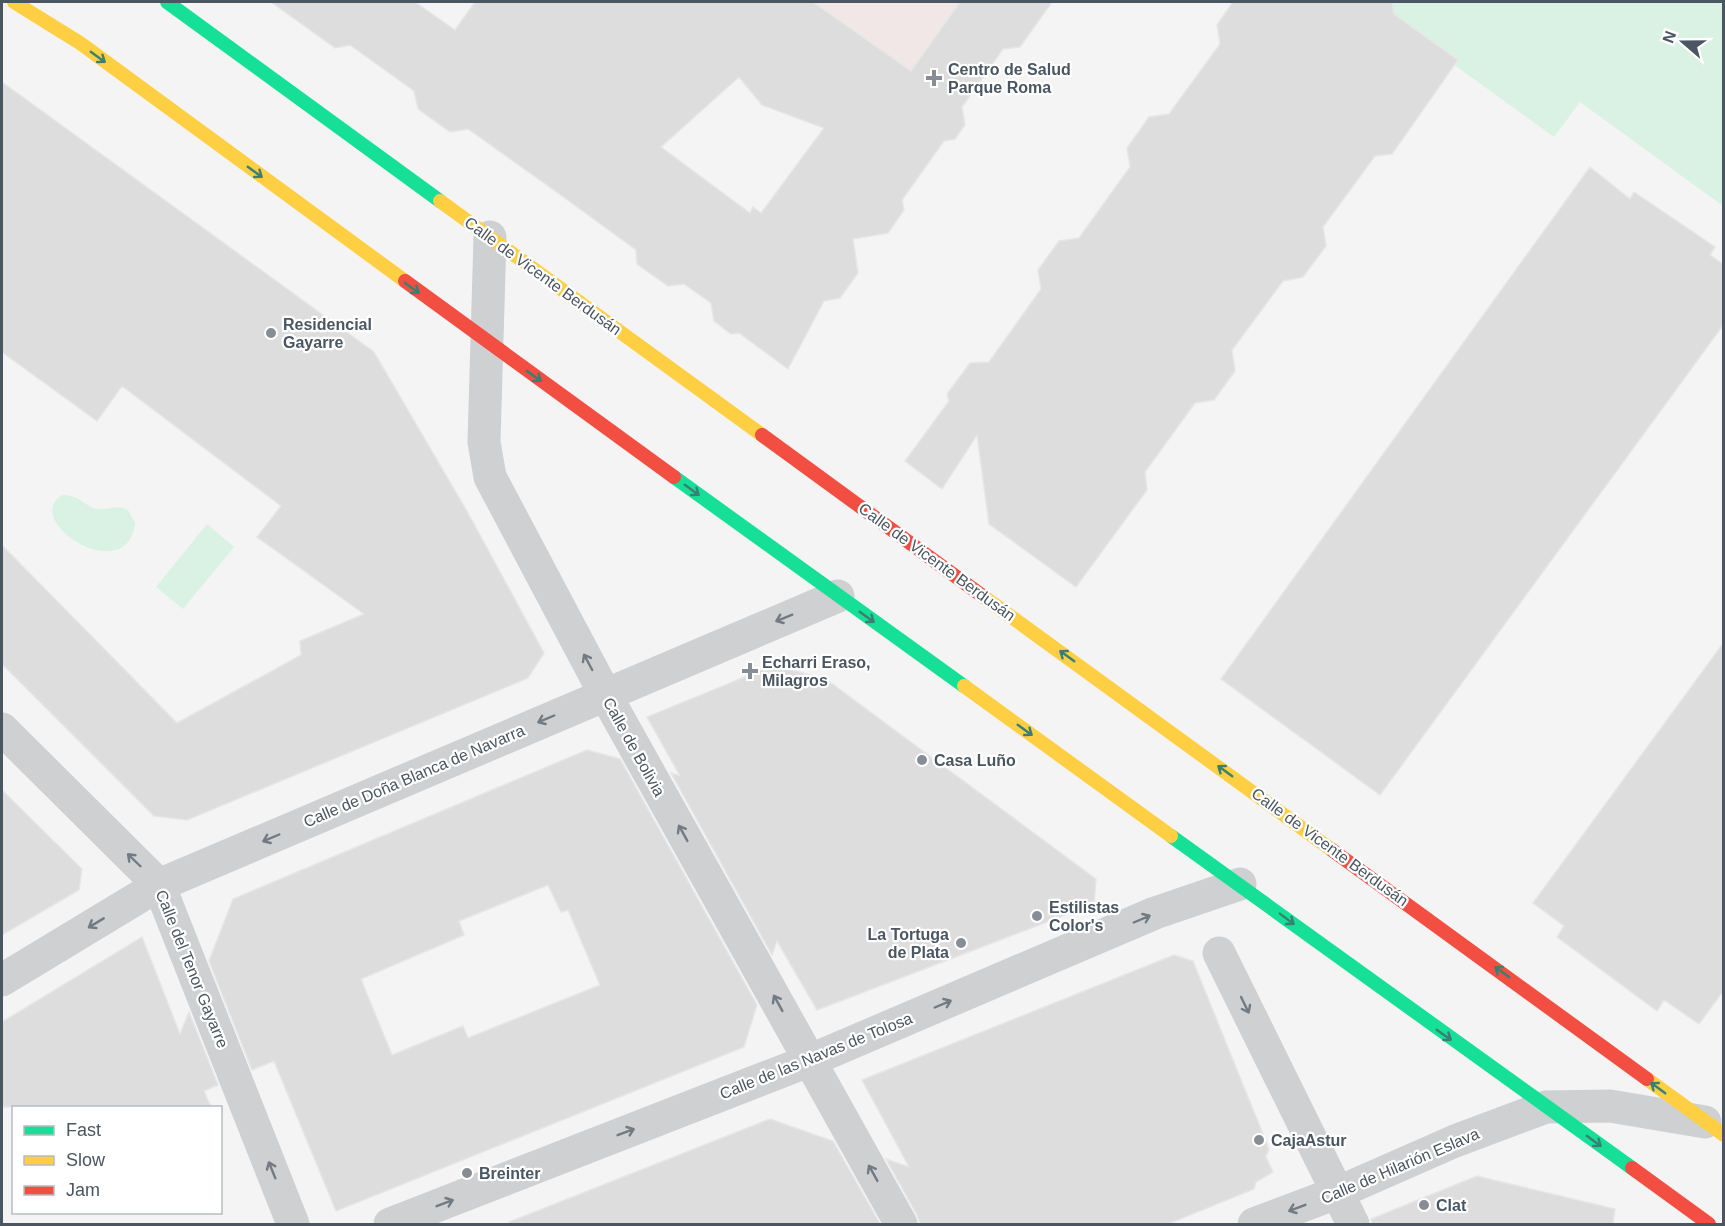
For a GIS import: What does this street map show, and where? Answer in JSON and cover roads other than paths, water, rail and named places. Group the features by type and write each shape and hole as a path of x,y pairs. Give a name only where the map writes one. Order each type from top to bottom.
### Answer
{"main road":[{"path":"14,2 80,43 486,342 1709,1224"},
{"name":"Calle de Vicente Berdusán","path":"167,2 1442,928 1714,1129"},
{"path":"71,22 80,43"}],"street":[{"name":"Calle de Bolivia","path":"490,237 484,442 490,477 605,694 901,1224"},
{"name":"Calle de Doña Blanca de Navarra","path":"2,980 159,885 838,596"},
{"name":"Calle del Tenor Gayarre","path":"2,729 159,885 293,1224"},
{"name":"Calle de las Navas de Tolosa","path":"390,1224 811,1060 1155,913 1240,884"},
{"path":"1219,953 1353,1224"},
{"name":"Calle de Vicente Berdusán","path":"1546,1107 1610,1106 1714,1129"},
{"name":"Calle de Hilarión Eslava","path":"1254,1224 1339,1192 1455,1141 1546,1107"}],"place":[{"name":"Centro de Salud Parque Roma","path":"934,78"},
{"name":"Residencial Gayarre","path":"271,333"},
{"name":"Echarri Eraso, Milagros","path":"750,671"},
{"name":"Casa Luño","path":"922,760"},
{"name":"Estilistas Color's","path":"1037,916"},
{"name":"La Tortuga de Plata","path":"961,943"},
{"name":"CajaAstur","path":"1259,1140"},
{"name":"Breinter","path":"467,1173"},
{"name":"Clat","path":"1424,1205"}]}
